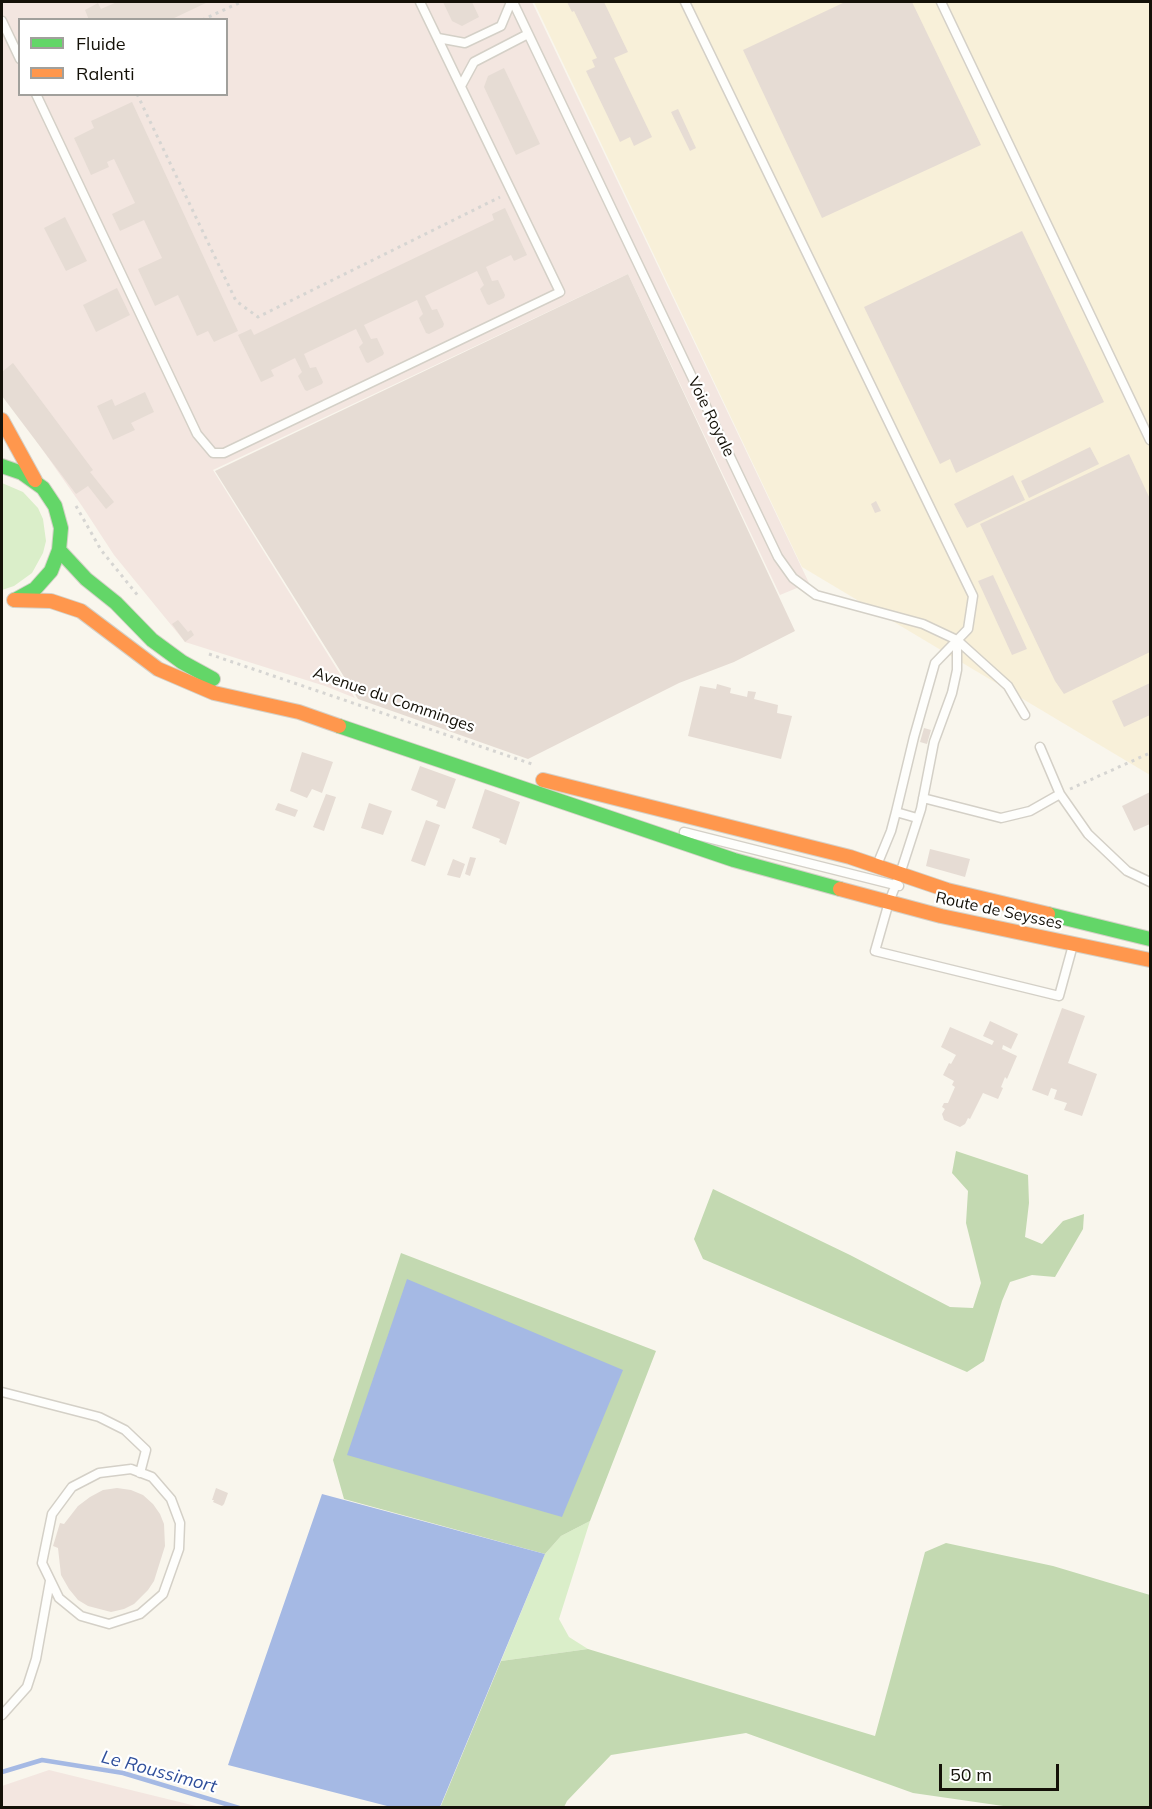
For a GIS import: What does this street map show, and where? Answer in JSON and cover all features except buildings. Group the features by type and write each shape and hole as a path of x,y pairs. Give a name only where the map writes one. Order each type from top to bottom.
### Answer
{"main road":[{"path":"2,420 35,480"},
{"path":"2,466 22,473 35,480 43,488 55,506 61,528 59,550 51,571 44,581 25,595 8,602"},
{"name":"Avenue du Comminges","path":"59,550 86,579 116,603 152,640 182,662 217,681 310,702 537,773 850,857"},
{"name":"Route de Seysses","path":"8,602 51,601 81,611 158,669 214,693 299,712 734,860 941,916 1150,960"},
{"name":"Route de Seysses","path":"850,857 876,867 898,880 1150,939"}],"lane":[{"path":"37,96 197,434 213,453 225,453 560,292 420,2"},
{"path":"438,38 465,43 501,26 512,2"},
{"name":"Voie Royale","path":"512,2 778,557 793,578 816,595 922,624 957,640 1008,686 1025,715"},
{"path":"685,2 973,596 968,629 935,663 891,831 876,867 889,902"},
{"path":"941,2 1150,440"},
{"path":"2,21 18,55"},
{"path":"461,86 474,62 528,34"},
{"path":"957,640 957,670 952,693 934,742 923,798 875,951 1059,996 1073,944"},
{"path":"1040,747 1060,794 1088,834 1127,871 1150,882"},
{"name":"Avenue du Comminges","path":"537,773 610,807"},
{"path":"923,798 1001,818 1030,811 1060,794"},
{"path":"896,812 917,818"},
{"name":"Route de Seysses","path":"644,819 666,828 882,882 898,880"},
{"path":"2,1393 99,1417 125,1430 146,1450 140,1473"},
{"path":"130,1469 152,1477 171,1499 180,1523 179,1549 163,1594 140,1614 109,1624 81,1616 59,1598 50,1581 42,1563 52,1514 72,1487 99,1473 130,1469"},
{"path":"2,1715 27,1687 36,1659 50,1581"}],"path":[{"path":"206,18 241,2"},
{"path":"138,96 236,301 258,317 511,191"},
{"path":"76,506 101,550 141,599"},
{"name":"Avenue du Comminges","path":"203,652 537,773"},
{"path":"1060,794 1150,753"}],"shaded area":[{"path":"2,2 532,2 809,583 780,595 628,274 213,470 355,698 325,686 185,642 114,555 2,392"},
{"path":"534,2 1150,2 1150,775 802,567"},
{"path":"49,1770 200,1807 2,1807 2,1786"}],"green space":[{"path":"2,483 23,492 38,508 43,519 46,541 43,553 32,573 14,586 2,590"},
{"path":"956,1151 1028,1175 1029,1203 1025,1237 1042,1244 1063,1221 1084,1214 1083,1229 1055,1277 1032,1275 1010,1282 984,1361 967,1372 703,1259 694,1239 713,1189 850,1255 950,1307 973,1308 981,1283 966,1223 968,1191 952,1173"},
{"path":"401,1253 656,1351 590,1521 561,1536 545,1554 344,1499 333,1460"},
{"path":"590,1521 559,1619 569,1637 588,1649 501,1661 545,1554 561,1536"},
{"path":"946,1543 1053,1566 1150,1595 1150,1807 1017,1808 913,1793 746,1733 611,1755 564,1807 440,1808 501,1661 588,1649 875,1736 925,1552"}],"water":[{"path":"407,1279 623,1370 562,1517 347,1455"},
{"path":"322,1494 545,1554 440,1807 391,1807 228,1765"}],"waterway":[{"name":"Le Roussimort","path":"2,1772 42,1760 123,1773 239,1808"}],"traffic: fast":[{"path":"2,466 22,473 43,488 55,506 61,528 59,550 51,571 35,589 15,600"},
{"path":"59,550 86,579 116,603 152,640 182,662 213,679"},
{"path":"339,726 734,860 840,889"},
{"path":"1048,914 1150,939"}],"traffic: slow":[{"path":"2,420 35,480"},
{"path":"14,600 51,601 81,611 158,669 214,693 299,712 339,726"},
{"path":"543,780 850,857 947,890 1048,914"},
{"path":"840,889 941,916 1150,960"}]}
